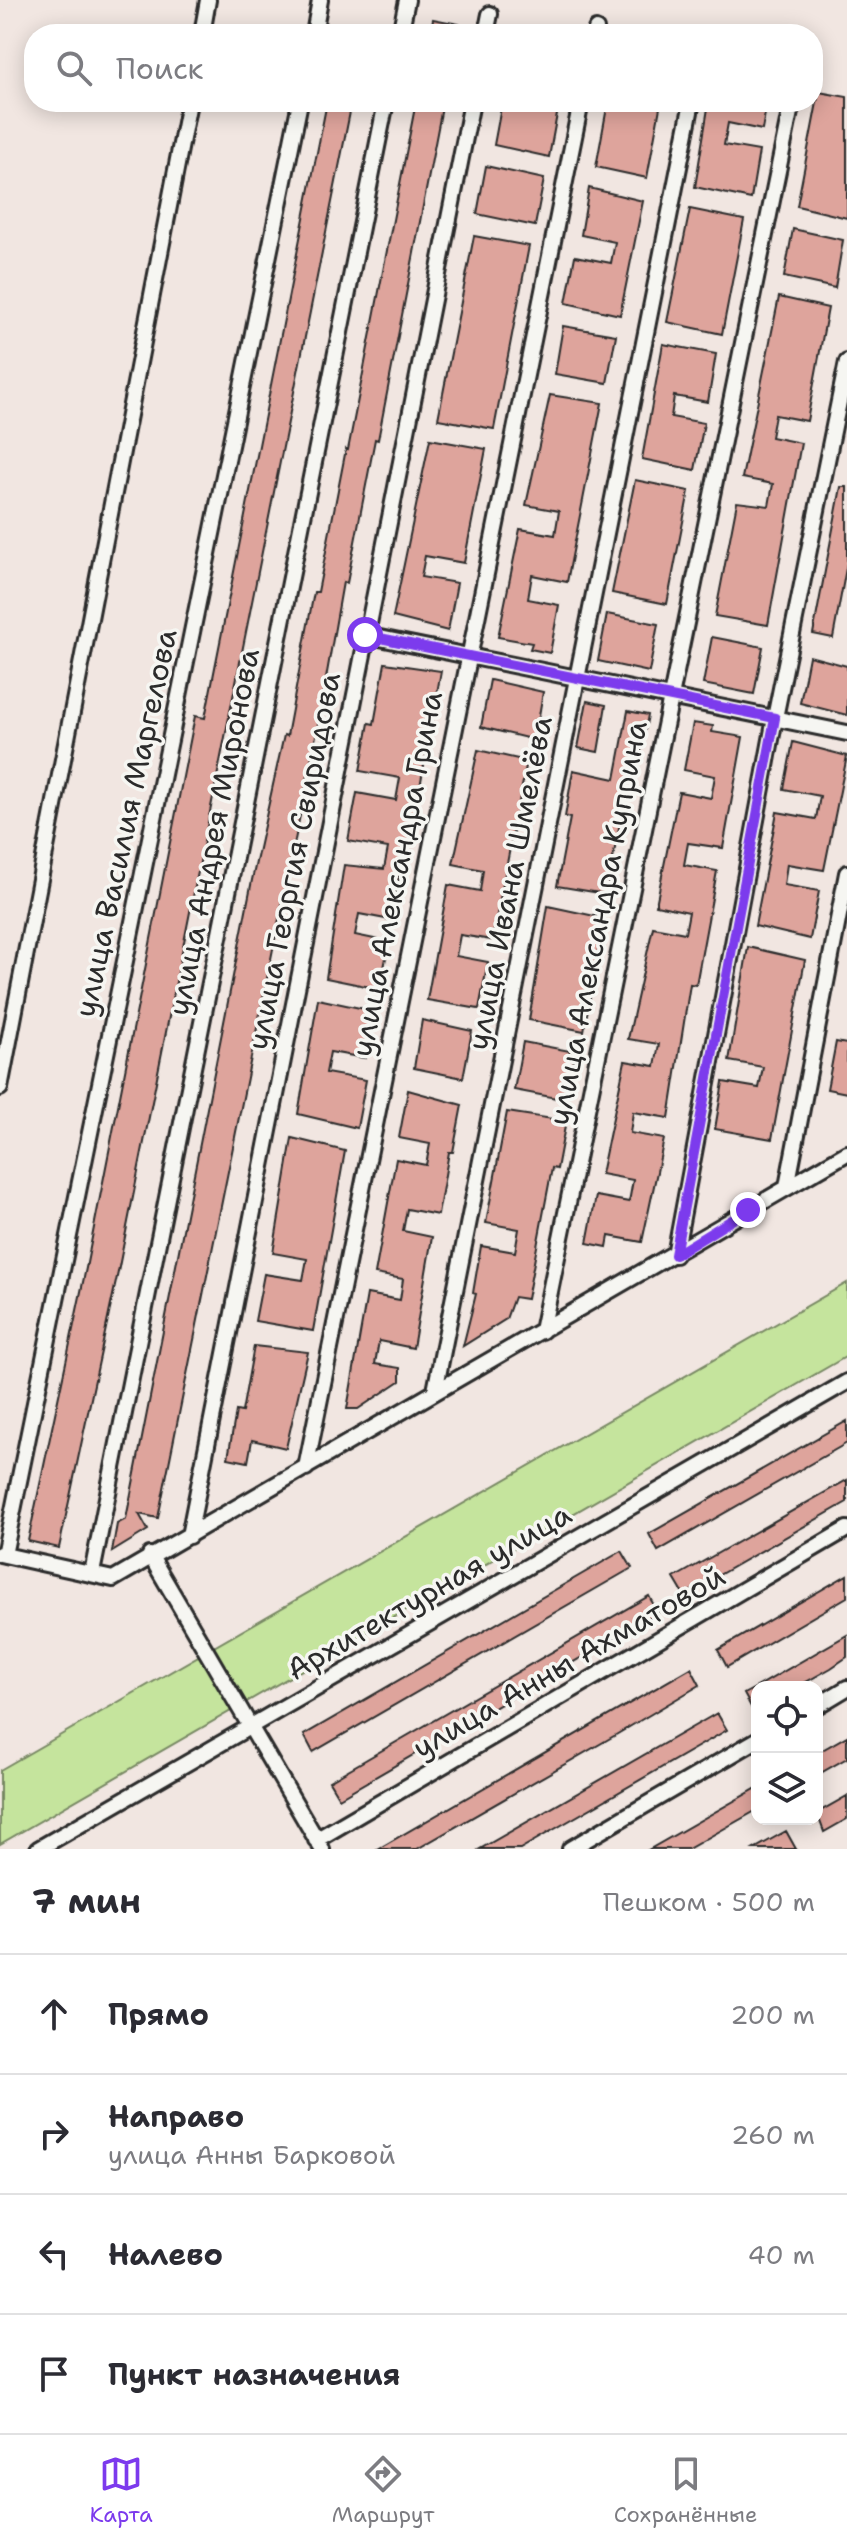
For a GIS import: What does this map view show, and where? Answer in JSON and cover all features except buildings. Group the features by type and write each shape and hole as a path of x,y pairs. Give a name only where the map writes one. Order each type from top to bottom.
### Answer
{"street":[{"path":"204,24 208,0"},
{"path":"316,24 320,0"},
{"path":"402,24 407,0"},
{"path":"488,24 490,14"},
{"path":"0,1088 187,112"},
{"name":"улица Василия Маргелова","path":"2,1555 298,112"},
{"name":"улица Андрея Миронова","path":"92,1573 384,112"},
{"name":"улица Георгия Свиридова","path":"189,1536 470,112"},
{"name":"улица Александра Грина","path":"306,1468 467,655 579,112"},
{"name":"улица Ивана Шмелёва","path":"435,1391 690,112"},
{"name":"улица Александра Куприна","path":"542,1331 790,112"},
{"path":"675,1255 775,718 847,362"},
{"path":"365,635 847,733"},
{"path":"787,1187 847,873"},
{"path":"2,1555 113,1579 847,1153"},
{"name":"Архитектурная улица","path":"38,1849 847,1382"},
{"name":"улица Анны Ахматовой","path":"319,1844 847,1529"},
{"path":"150,1555 319,1844"},
{"path":"823,1702 847,1688"},
{"path":"570,1849 751,1743"}],"green space":[{"path":"847,1283 847,1356 0,1844 0,1770"}],"route":[{"path":"365,635 775,718 675,1255 748,1210"}]}
